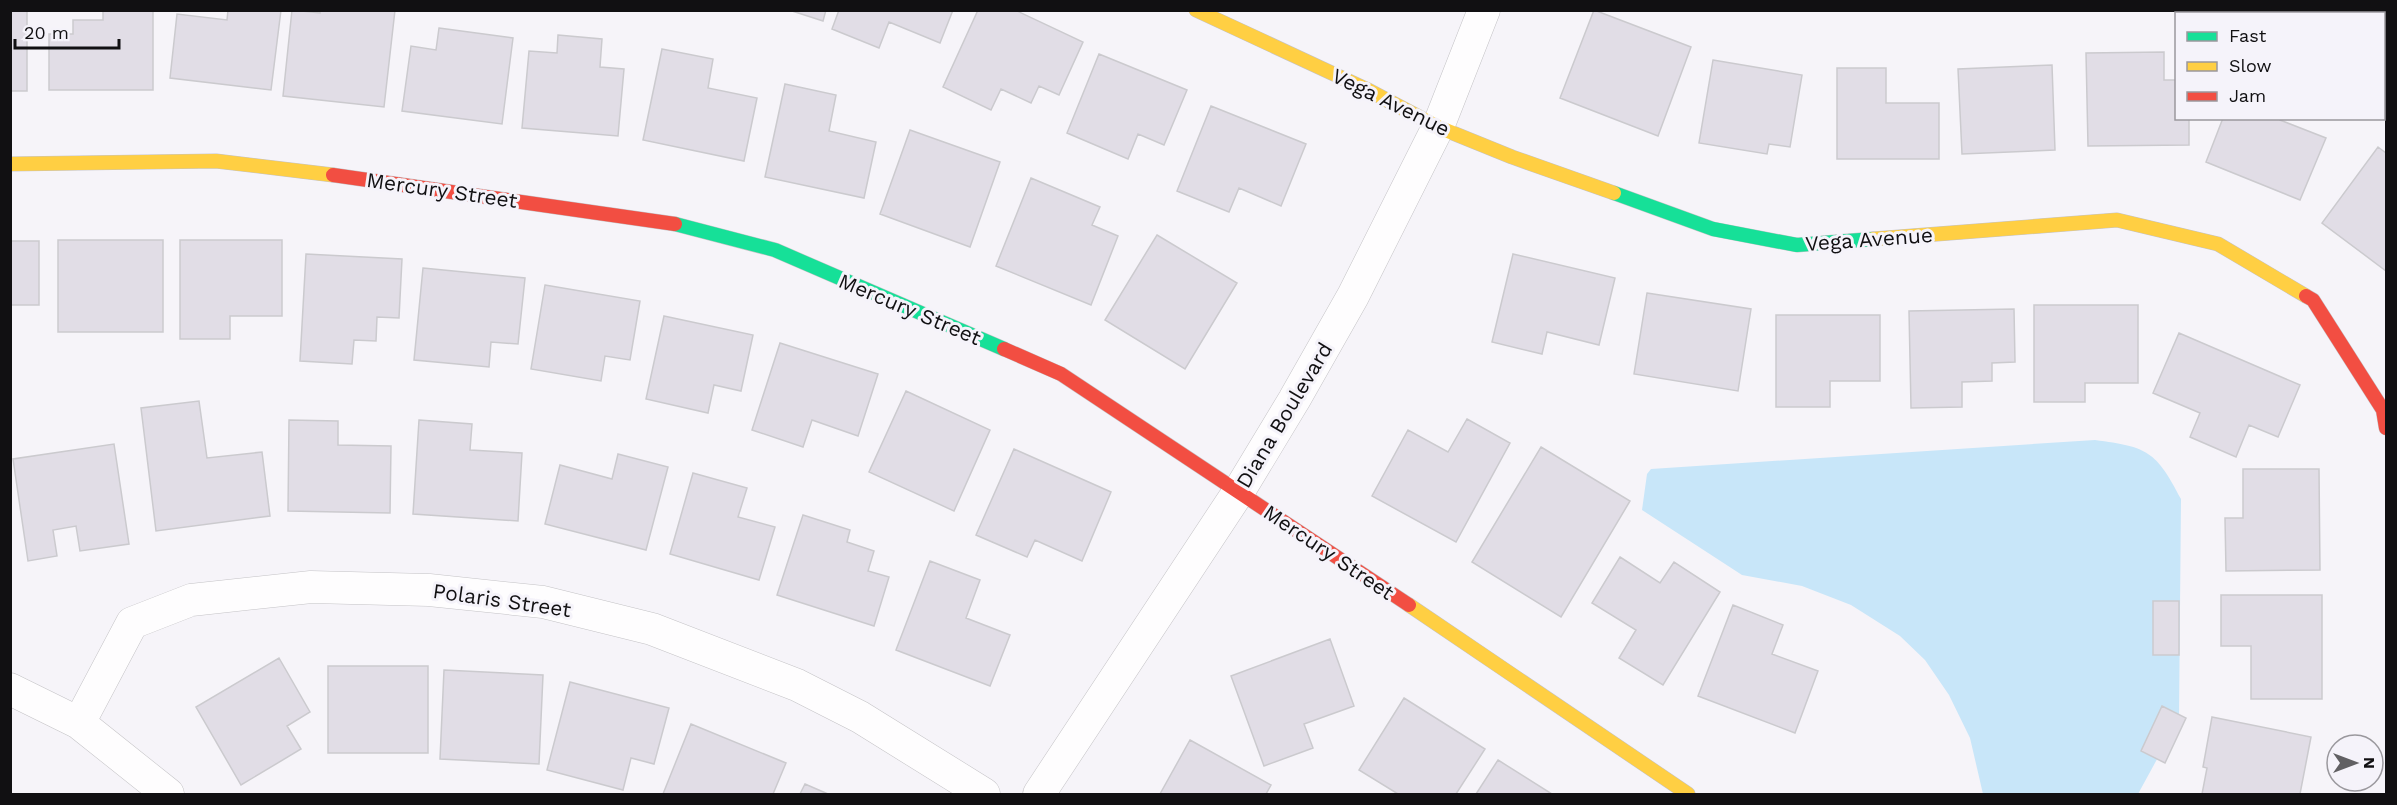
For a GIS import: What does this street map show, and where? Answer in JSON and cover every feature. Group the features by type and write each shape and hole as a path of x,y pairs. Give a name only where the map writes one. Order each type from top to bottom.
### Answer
{"street":[{"name":"Vega Avenue","path":"1196,10 1366,89 1438,127 1512,158 1713,229 1797,245 2117,220 2218,244 2313,300 2383,410 2386,428"},
{"name":"Diana Boulevard","path":"1039,795 1239,491 1353,296 1438,127 1484,10"},
{"name":"Mercury Street","path":"10,164 228,162 287,168 686,226 775,250 1061,374 1239,491 1688,795"},
{"name":"Polaris Street","path":"78,723 132,623 191,600 311,587 429,590 543,602 652,629 797,685 860,717 984,795"},
{"path":"10,689 78,723 168,795"}],"water":[{"path":"2095,440 2127,445 2148,454 2157,461 2181,499 2179,719 2138,794 1983,794 1970,738 1949,695 1925,660 1900,636 1851,605 1802,586 1742,575 1642,510 1647,474 1651,469"}],"building":[{"path":"10,10 27,10 27,91 10,91"},
{"path":"103,10 153,10 153,90 49,90 49,34 73,34 73,20 103,20"},
{"path":"228,10 281,10 271,90 170,78 177,14 227,20"},
{"path":"292,10 320,13 320,10 395,10 384,107 283,96"},
{"path":"789,10 826,10 823,21"},
{"path":"839,10 953,10 940,43 889,22 879,48 832,29"},
{"path":"978,10 1015,10 1083,42 1059,95 1039,86 1031,103 1001,89 991,110 943,87"},
{"path":"1594,10 1691,47 1658,136 1560,98"},
{"path":"439,28 513,38 502,124 402,111 411,46 436,50"},
{"path":"558,35 602,39 600,67 624,69 618,136 522,128 529,51 557,53"},
{"path":"662,49 713,59 708,88 757,98 744,161 643,140"},
{"path":"2164,52 2164,80 2175,80 2175,120 2189,120 2189,145 2088,146 2086,53"},
{"path":"1099,54 1187,90 1164,145 1138,134 1128,159 1067,133"},
{"path":"1713,60 1802,75 1790,147 1769,144 1767,154 1699,143"},
{"path":"2052,65 2055,150 1962,154 1958,69"},
{"path":"1837,68 1886,68 1886,103 1939,103 1939,159 1837,159"},
{"path":"785,84 836,95 829,131 876,142 864,198 765,177"},
{"path":"1211,106 1306,144 1281,206 1239,188 1229,212 1177,191"},
{"path":"2222,120 2280,120 2326,138 2300,200 2206,162"},
{"path":"910,130 1000,162 970,247 880,214"},
{"path":"2378,147 2386,153 2386,271 2322,223"},
{"path":"1031,178 1100,207 1092,225 1118,236 1091,305 996,266"},
{"path":"1157,235 1237,283 1185,369 1105,320"},
{"path":"58,240 163,240 163,332 58,332"},
{"path":"180,240 282,240 282,316 230,316 230,339 180,339"},
{"path":"10,241 39,241 39,305 10,305"},
{"path":"306,254 402,259 399,318 377,317 376,341 354,340 352,364 300,361"},
{"path":"1513,254 1615,278 1599,345 1547,332 1542,354 1492,342"},
{"path":"423,268 525,278 518,344 491,342 489,367 414,360"},
{"path":"545,285 640,301 630,360 605,356 601,381 531,369"},
{"path":"1647,293 1751,309 1738,391 1634,374"},
{"path":"2034,305 2138,305 2138,383 2085,383 2085,402 2034,402"},
{"path":"2014,309 2015,362 1992,363 1992,381 1962,382 1962,407 1911,408 1909,311"},
{"path":"1776,315 1880,315 1880,381 1830,381 1830,407 1776,407"},
{"path":"664,316 753,335 741,391 714,385 708,413 646,399"},
{"path":"2179,333 2300,385 2278,437 2249,425 2236,457 2190,437 2200,413 2153,393"},
{"path":"780,343 878,374 858,436 812,420 803,447 752,430"},
{"path":"906,391 990,430 954,511 869,472"},
{"path":"199,401 207,458 262,452 270,516 156,531 141,408"},
{"path":"1467,419 1510,443 1456,542 1372,496 1408,430 1448,452"},
{"path":"289,420 338,421 338,445 391,446 390,513 288,511"},
{"path":"419,420 472,424 470,450 522,453 518,521 413,514"},
{"path":"114,444 129,544 80,551 76,526 53,530 57,556 28,561 13,459"},
{"path":"1541,447 1630,501 1561,617 1472,562"},
{"path":"1014,449 1111,492 1082,561 1035,540 1027,557 976,535"},
{"path":"618,454 668,467 646,550 545,524 560,465 612,479"},
{"path":"2243,469 2319,469 2320,570 2226,571 2225,518 2243,518"},
{"path":"693,473 747,488 738,517 775,527 759,580 670,554"},
{"path":"803,515 850,530 847,542 874,551 868,571 889,577 874,626 777,595"},
{"path":"1620,557 1660,583 1674,562 1720,592 1663,685 1619,658 1636,630 1592,603"},
{"path":"930,561 980,580 966,618 1010,635 990,686 896,650"},
{"path":"2221,595 2322,595 2322,699 2251,699 2251,646 2221,646"},
{"path":"2153,601 2179,601 2179,655 2153,655"},
{"path":"1733,605 1783,625 1772,654 1818,671 1795,733 1698,696"},
{"path":"1330,639 1354,706 1304,724 1313,748 1264,766 1231,676"},
{"path":"279,658 310,712 287,726 301,749 241,785 196,707"},
{"path":"328,666 428,666 428,753 328,753"},
{"path":"444,670 543,675 539,764 440,759"},
{"path":"570,682 669,708 654,764 631,758 623,790 547,770"},
{"path":"1404,698 1485,749 1456,794 1398,794 1359,770"},
{"path":"2162,706 2186,718 2165,763 2141,751"},
{"path":"2212,717 2311,737 2300,794 2202,794 2207,768 2203,767"},
{"path":"691,724 786,763 773,794 663,794"},
{"path":"1190,740 1271,785 1266,794 1160,794"},
{"path":"1498,760 1552,794 1476,794"},
{"path":"805,784 828,794 800,794"}],"traffic: fast":[{"path":"1614,193 1713,229 1797,245 1873,239"},
{"path":"675,224 775,250 1004,349"}],"traffic: slow":[{"path":"1196,10 1366,89 1438,127 1512,157 1614,193"},
{"path":"10,164 216,161 333,175"},
{"path":"1873,239 2117,220 2218,244 2306,296"},
{"path":"1409,605 1688,794"}],"traffic: jam":[{"path":"333,175 675,224"},
{"path":"2306,296 2313,300 2383,410 2386,428"},
{"path":"1004,349 1061,374 1409,605"}]}
